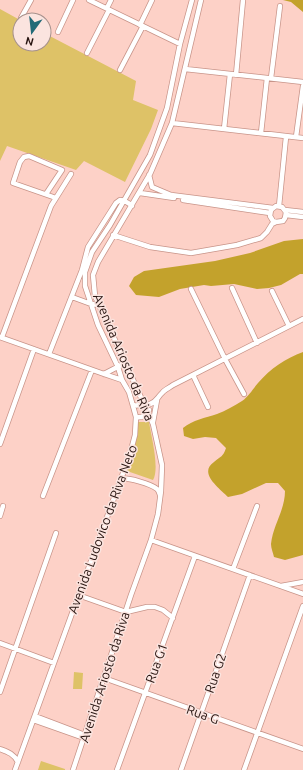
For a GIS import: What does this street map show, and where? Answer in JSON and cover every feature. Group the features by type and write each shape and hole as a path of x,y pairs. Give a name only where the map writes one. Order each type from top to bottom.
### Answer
{"street":[{"path":"24,12 31,0"},
{"path":"58,32 73,0"},
{"path":"89,0 180,44"},
{"path":"87,53 111,0"},
{"path":"120,70 142,25 152,0"},
{"name":"Avenida Ludovico da Riva Neto","path":"15,770 124,471 135,435 136,417 129,392 122,380 118,367 98,325 85,286 83,271 92,252 110,225 150,155 164,119 171,93 180,44 192,0"},
{"name":"Avenida Ariosto da Riva","path":"73,770 151,540 158,514 162,484 162,465 153,424 95,296 93,275 98,262 113,235 140,193 172,123 201,0"},
{"path":"236,75 243,0"},
{"path":"261,133 280,6"},
{"path":"185,69 303,82"},
{"path":"224,130 230,74"},
{"path":"296,137 303,86"},
{"path":"172,123 303,138"},
{"path":"279,206 286,137"},
{"path":"46,194 62,170 29,156 24,157 20,162 13,183 56,198"},
{"path":"71,174 51,206 1,337 122,380"},
{"path":"149,175 152,187 171,195 273,208 279,206"},
{"path":"140,193 270,213"},
{"path":"49,354 83,271 88,247 116,203 120,200 124,200 132,206"},
{"path":"279,206 286,212 303,217"},
{"path":"273,208 270,213 271,219 276,222"},
{"path":"286,212 303,212"},
{"path":"113,235 150,247 191,253 237,245 261,238 272,224 283,221 286,212"},
{"path":"103,222 110,225"},
{"path":"232,288 257,342"},
{"path":"191,289 244,394"},
{"path":"272,291 289,326"},
{"path":"72,297 91,304 99,305"},
{"path":"153,424 157,400 162,392 303,319"},
{"path":"0,444 34,349"},
{"path":"104,374 125,363"},
{"path":"44,496 92,370"},
{"path":"193,375 208,407"},
{"path":"133,406 144,406 157,400"},
{"path":"136,417 142,417 148,413 150,404"},
{"path":"124,471 129,476 142,482"},
{"path":"121,479 127,478 155,486 160,492 160,498"},
{"path":"155,486 162,484"},
{"path":"0,516 4,506"},
{"path":"233,569 257,506"},
{"path":"0,692 56,533"},
{"path":"151,540 303,594"},
{"name":"Rua G1","path":"117,770 195,556"},
{"name":"Rua G2","path":"181,770 250,575"},
{"path":"280,586 303,582"},
{"path":"78,595 126,612 147,607 155,607 163,610 172,618"},
{"path":"244,770 303,606"},
{"path":"0,643 54,663"},
{"name":"Rua G","path":"104,678 303,750"},
{"path":"34,718 85,736"},
{"path":"0,749 12,754 18,762"}],"shaded area":[{"path":"283,0 303,0 303,12 291,2"},
{"path":"0,9 12,16 12,52 52,52 52,37 136,81 133,100 158,110 151,129 125,182 84,161 76,170 7,146 0,161"},
{"path":"303,239 303,274 300,274 281,285 257,289 234,284 211,286 204,285 180,289 159,297 136,295 129,286 134,277 144,271 215,261 250,253 284,241"},
{"path":"303,352 303,555 285,560 274,557 271,544 274,530 283,505 285,491 278,483 266,483 242,494 228,497 215,485 209,476 208,471 210,466 223,455 226,448 216,438 205,437 193,439 184,436 183,428 195,421 233,407 249,395 258,383 273,369 290,357"},
{"path":"138,422 149,422 156,468 153,480 127,471 133,455"},
{"path":"74,672 83,673 82,689 73,689"},
{"path":"41,761 65,769 65,770 38,770"}]}
